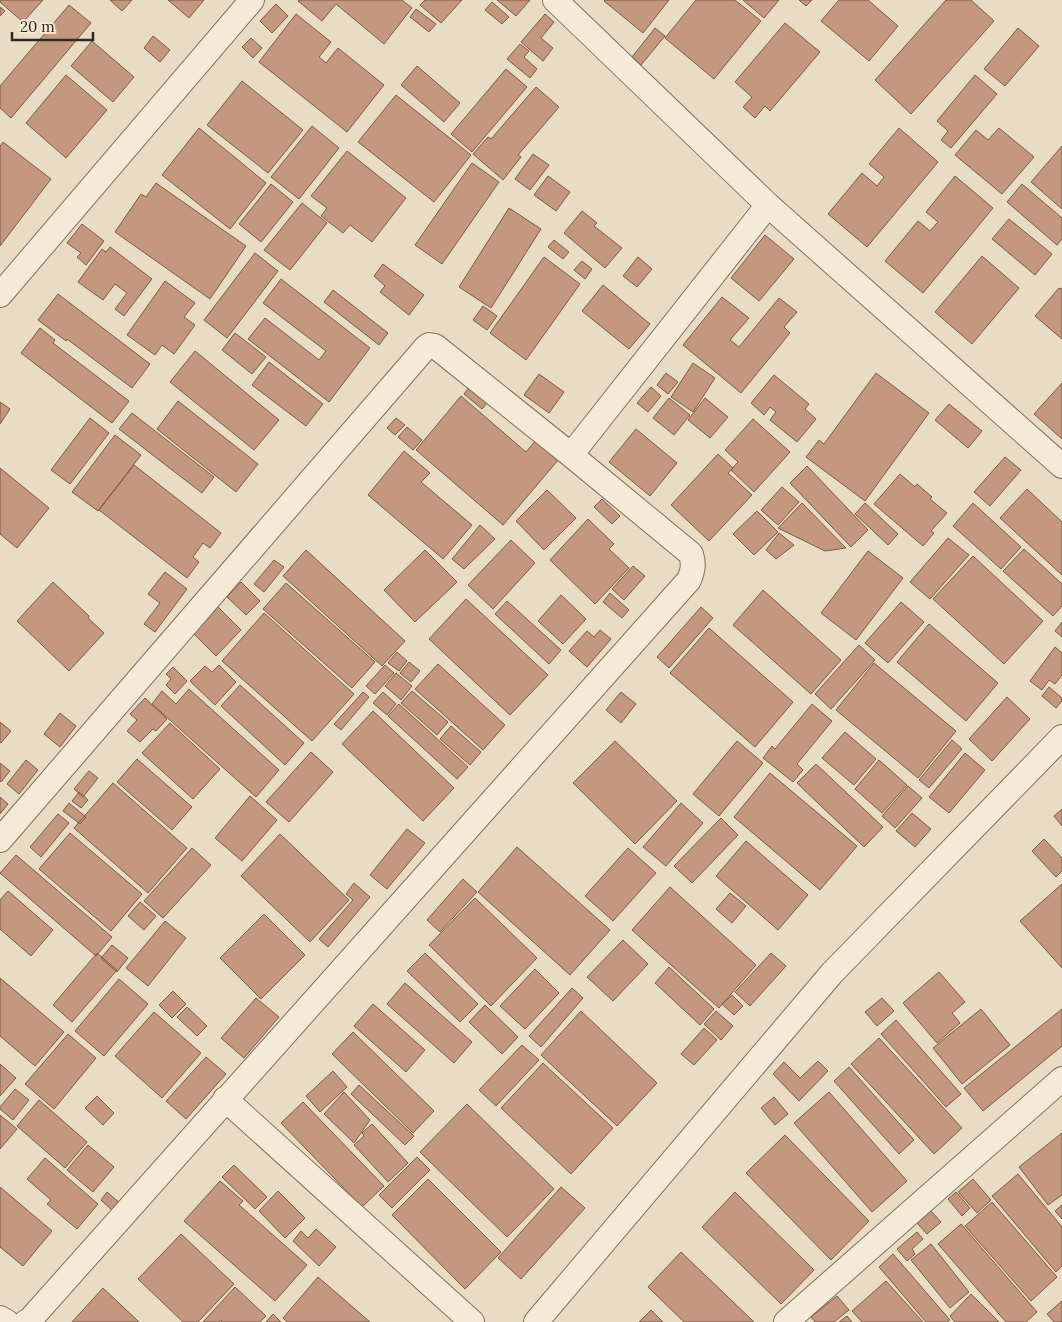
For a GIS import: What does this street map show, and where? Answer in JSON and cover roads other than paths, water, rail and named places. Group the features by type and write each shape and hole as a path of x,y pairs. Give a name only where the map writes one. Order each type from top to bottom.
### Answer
{"street":[{"path":"0,295 252,0"},
{"path":"555,0 768,205 1062,466"},
{"path":"571,455 768,205"},
{"path":"0,840 426,346 435,346 691,554 693,570 689,580 225,1099 36,1314 26,1322"},
{"path":"536,1322 832,973 1062,737"},
{"path":"786,1322 1062,1079"},
{"path":"225,1099 472,1322"},
{"path":"0,1318 7,1322"}]}
